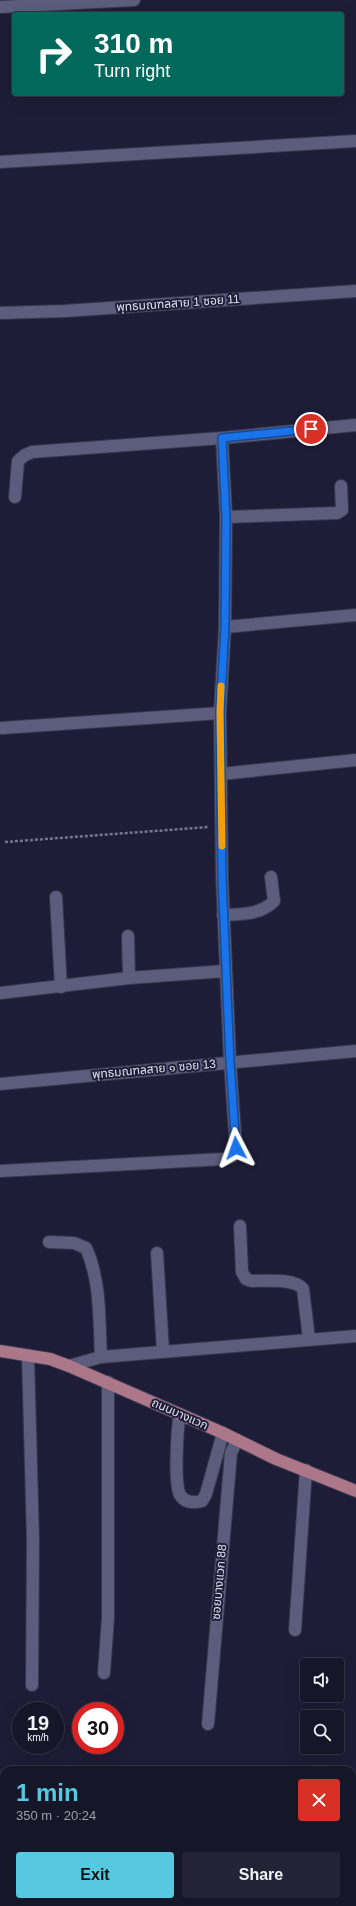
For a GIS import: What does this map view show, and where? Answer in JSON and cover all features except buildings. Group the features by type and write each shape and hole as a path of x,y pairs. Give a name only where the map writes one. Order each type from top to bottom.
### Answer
{"main road":[{"name":"ถนนบางแวก","path":"0,1351 50,1360 69,1366 356,1491"}],"street":[{"path":"0,7 134,0"},
{"path":"0,162 356,141"},
{"name":"พุทธมณฑลสาย 1 ซอย 11","path":"0,313 66,311 356,291"},
{"path":"15,497 18,461 25,455 32,452 222,438 356,425"},
{"path":"0,1171 224,1159 233,1156 236,1148 225,972 221,826 220,712 225,627 226,517 222,438"},
{"path":"226,517 337,513 342,510 341,486"},
{"path":"225,627 356,615"},
{"path":"2,728 220,712"},
{"path":"221,774 356,760"},
{"path":"223,915 256,912 268,907 274,901 271,877"},
{"path":"56,897 61,987"},
{"path":"128,936 129,978"},
{"path":"0,993 129,978 225,972"},
{"name":"พุทธมณฑลสาย ๑ ซอย 13","path":"0,1084 230,1061 356,1051"},
{"path":"240,1226 242,1272 246,1279 252,1281 293,1282 300,1284 303,1289 308,1340"},
{"path":"49,1242 74,1244 86,1248 95,1274 101,1357"},
{"path":"157,1253 163,1352"},
{"path":"69,1366 101,1357 356,1336"},
{"path":"28,1356 33,1540 32,1685"},
{"path":"104,1673 108,1617 108,1382"},
{"path":"180,1414 178,1427 177,1477 180,1494 184,1500 194,1503 202,1501 206,1494 223,1433"},
{"name":"ซอยบางแวก 88","path":"208,1724 231,1453 237,1440"},
{"path":"295,1630 306,1470"}],"path":[{"path":"5,842 221,826"}],"slow traffic":[{"path":"221,686 222,846"}],"route":[{"path":"236,1148 225,972 222,877 220,712 225,627 226,517 222,438 311,429"}]}
